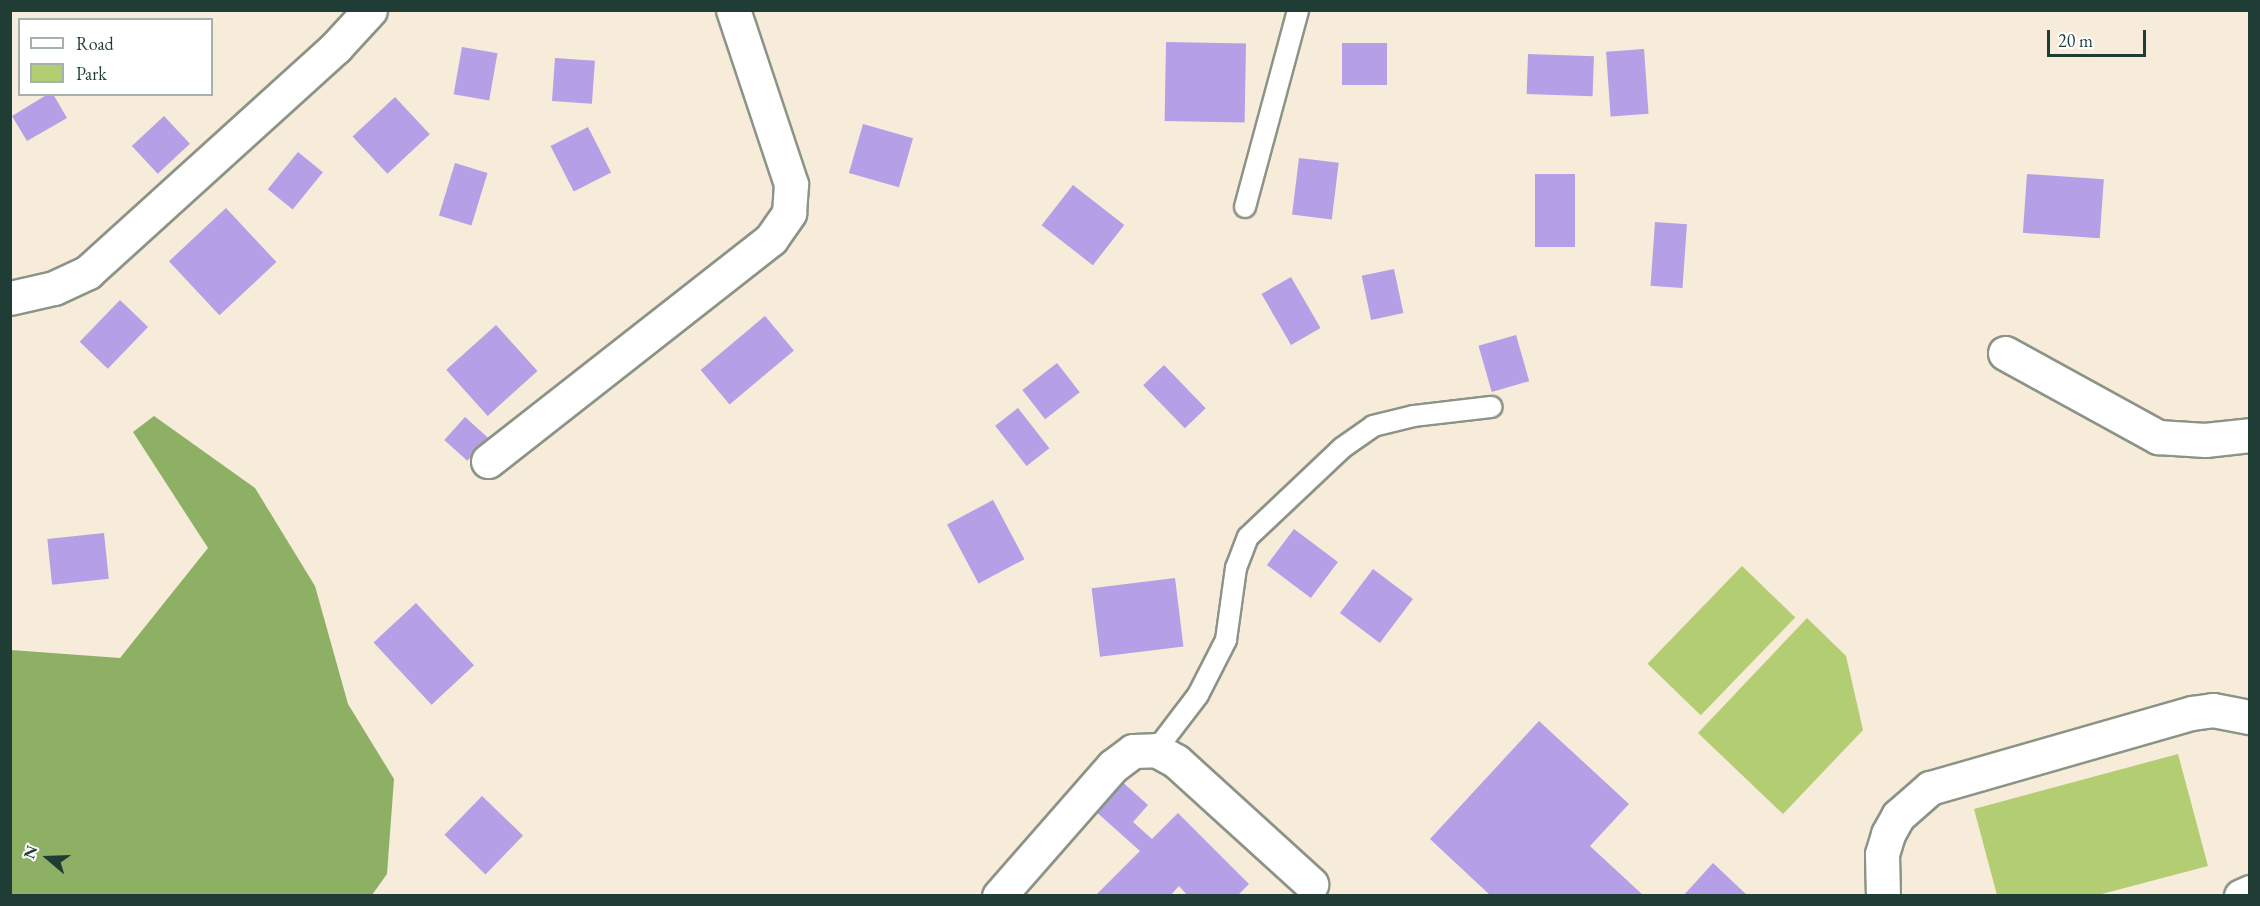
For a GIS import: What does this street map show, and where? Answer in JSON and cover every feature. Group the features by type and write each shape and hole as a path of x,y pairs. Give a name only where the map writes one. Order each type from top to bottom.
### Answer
{"street":[{"path":"10,298 54,288 88,272 336,47 370,10"},
{"path":"488,461 771,239 789,213 792,184 733,10"},
{"path":"2005,353 2158,437 2205,440 2250,435"},
{"path":"1883,896 1882,854 1888,834 1898,816 1930,788 2192,713 2213,710 2250,717"},
{"path":"999,896 1113,766 1133,750 1156,750 1176,760 1311,884"},
{"path":"2242,896 2250,893"}],"lane":[{"path":"1245,207 1298,10"},
{"path":"1156,750 1198,695 1226,640 1236,568 1248,537 1342,448 1373,426 1414,416 1491,407"}],"green space":[{"path":"154,416 255,488 315,586 348,704 394,779 387,874 372,895 11,895 11,650 120,658 208,548 133,432"},
{"path":"1742,566 1795,617 1701,715 1648,664"},
{"path":"1807,618 1846,656 1863,730 1783,814 1698,733"},
{"path":"2178,754 2208,866 2098,895 1997,895 1974,809"}],"building":[{"path":"1166,42 1246,43 1245,122 1165,121"},
{"path":"1342,43 1387,43 1387,85 1342,85"},
{"path":"462,47 497,53 489,101 454,94"},
{"path":"1644,49 1649,114 1611,116 1606,52"},
{"path":"1528,54 1594,56 1593,96 1527,94"},
{"path":"555,58 595,61 592,104 552,101"},
{"path":"45,96 54,96 67,118 27,141 12,116"},
{"path":"395,97 430,134 387,174 353,137"},
{"path":"164,116 190,144 158,174 132,146"},
{"path":"863,124 913,138 899,187 849,173"},
{"path":"588,127 611,172 574,192 551,146"},
{"path":"298,152 323,172 293,209 268,189"},
{"path":"1299,158 1339,163 1332,219 1292,215"},
{"path":"455,163 488,173 471,226 439,216"},
{"path":"1535,174 1575,174 1575,247 1535,247"},
{"path":"2027,174 2104,179 2100,238 2023,233"},
{"path":"1073,185 1124,225 1093,265 1042,225"},
{"path":"226,208 276,262 219,315 169,261"},
{"path":"1655,222 1687,224 1682,288 1651,286"},
{"path":"1394,269 1403,313 1371,320 1362,276"},
{"path":"1291,277 1320,328 1291,345 1262,294"},
{"path":"120,300 148,327 108,369 80,342"},
{"path":"765,316 794,350 730,404 701,370"},
{"path":"496,325 537,371 488,416 446,370"},
{"path":"1516,335 1529,381 1492,392 1479,346"},
{"path":"1057,363 1080,392 1045,419 1022,390"},
{"path":"1164,365 1206,408 1185,428 1143,385"},
{"path":"1018,408 1049,448 1027,466 995,426"},
{"path":"465,417 488,438 467,461 444,440"},
{"path":"993,500 1024,559 979,584 947,524"},
{"path":"1294,529 1338,562 1311,598 1267,565"},
{"path":"104,533 109,579 52,585 47,539"},
{"path":"1373,569 1413,599 1380,643 1340,613"},
{"path":"1175,578 1183,646 1100,657 1092,588"},
{"path":"416,603 474,665 432,705 374,643"},
{"path":"1539,721 1629,804 1590,846 1644,896 1491,896 1430,839"},
{"path":"1119,779 1148,805 1133,822 1152,839 1178,813 1249,884 1237,896 1188,896 1179,886 1170,896 1095,896 1140,851 1093,809"},
{"path":"482,796 523,836 485,874 444,835"},
{"path":"1713,863 1748,896 1683,896"}]}
